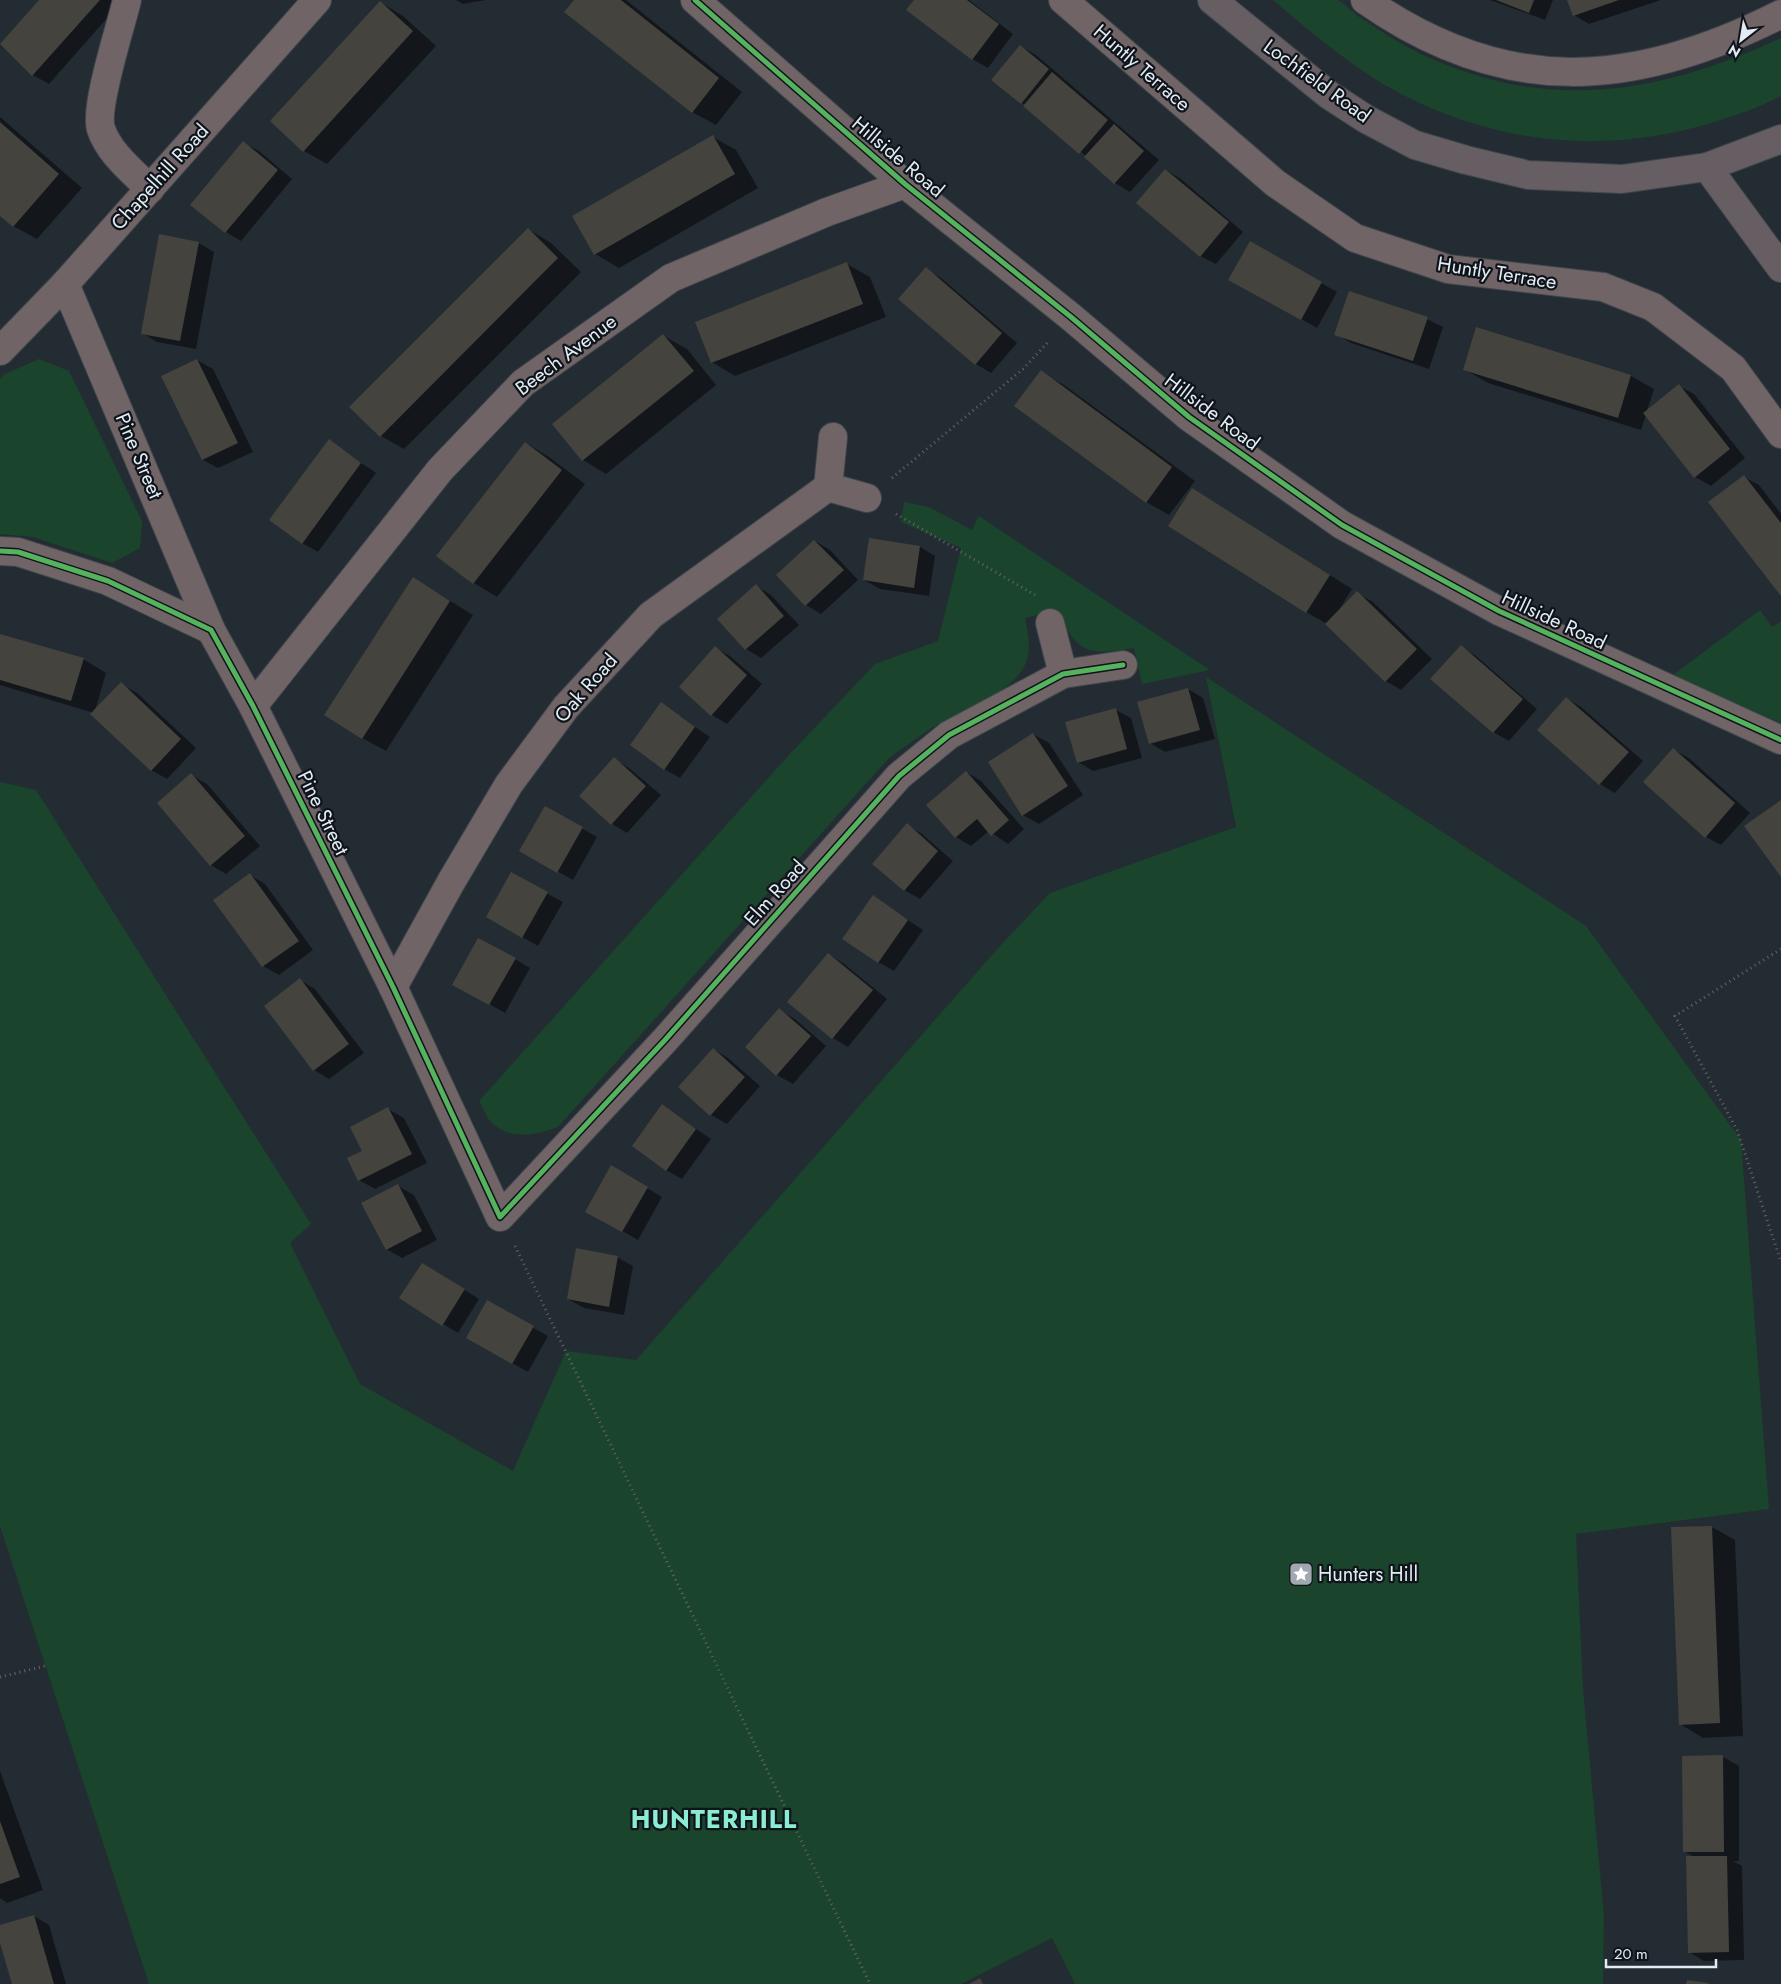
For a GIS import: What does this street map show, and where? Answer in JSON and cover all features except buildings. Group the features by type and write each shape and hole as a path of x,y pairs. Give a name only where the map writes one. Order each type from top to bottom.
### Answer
{"street":[{"path":"128,0 102,104 101,127 111,148 150,189"},
{"name":"Chapelhill Road","path":"0,351 65,284 317,0"},
{"name":"Hillside Road","path":"695,0 906,184 1071,317 1189,417 1342,526 1499,611 1781,740"},
{"name":"Huntly Terrace","path":"1063,0 1275,183 1356,238 1448,269 1603,287 1653,307 1734,368 1781,434"},
{"name":"Lochfield Road","path":"1212,0 1329,95 1366,119 1415,144 1466,160 1528,175 1622,179 1707,167 1781,139"},
{"path":"1365,0 1388,16 1427,38 1473,56 1515,68 1560,74 1615,70 1674,58 1748,31 1781,14"},
{"path":"1707,167 1781,268"},
{"name":"Beech Avenue","path":"253,706 440,470 523,383 671,278 827,212 906,184"},
{"name":"Pine Street","path":"65,284 211,630 253,706 393,987 500,1217"},
{"path":"833,437 828,487 868,498"},
{"name":"Oak Road","path":"393,987 451,882 510,784 566,707 651,615 828,487"},
{"path":"0,551 18,552 108,581 211,630"},
{"path":"1050,623 1063,674"},
{"name":"Elm Road","path":"500,1217 665,1040 900,776 949,735 1063,674 1123,665"}],"path":[{"path":"1023,369 868,498 1046,601 1050,623"},
{"path":"1781,948 1676,1016 1737,1130 1781,1262"},
{"path":"500,1217 870,1984"},
{"path":"0,1676 45,1666"}],"green space":[{"path":"1273,0 1337,0 1382,32 1423,55 1470,73 1515,85 1559,90 1604,89 1647,83 1691,72 1736,57 1781,38 1781,96 1758,107 1718,121 1678,132 1637,138 1597,141 1557,140 1517,134 1478,125 1439,111 1401,94 1350,62"},
{"path":"39,359 69,371 142,521 140,548 112,563 33,537 0,534 0,379 5,374"},
{"path":"904,502 929,507 972,530 979,516 1210,670 1142,684 1134,648 1106,652 1086,648 1071,636 1058,610 1025,618 1029,646 1027,660 1020,673 1003,689 935,726 888,759 558,1127 523,1135 506,1132 498,1128 489,1120 479,1101 788,756 875,664 938,641 961,548 901,522"},
{"path":"1760,610 1772,627 1781,621 1781,723 1673,675"},
{"path":"1206,677 1586,926 1741,1140 1769,1509 1576,1534 1583,1689 1604,1916 1603,1984 1075,1984 1052,1938 961,1984 149,1984 0,1526 0,782 36,790 311,1224 290,1243 360,1384 513,1471 566,1351 636,1360 999,947 1050,893 1236,827"}],"cycle path":[{"path":"695,0 905,184 1071,317 1189,417 1342,525 1499,611 1781,740"},
{"path":"0,551 18,552 108,581 211,630 253,706 393,987 500,1217 665,1040 899,776 949,735 1063,674 1123,665"}],"place":[{"name":"Hunters Hill","path":"1301,1574"}],"district":[{"name":"HUNTERHILL","path":"714,1819"}]}
